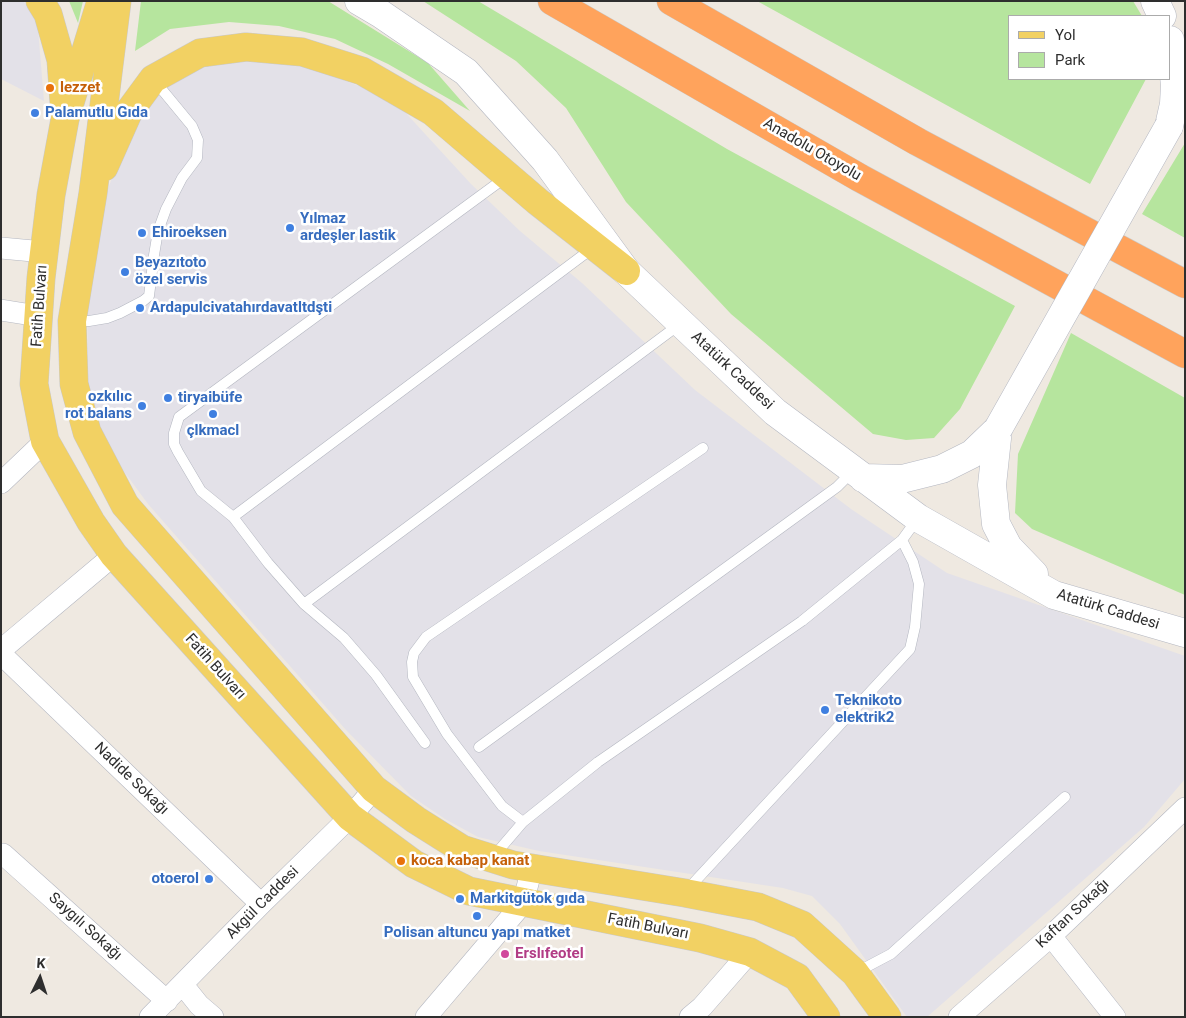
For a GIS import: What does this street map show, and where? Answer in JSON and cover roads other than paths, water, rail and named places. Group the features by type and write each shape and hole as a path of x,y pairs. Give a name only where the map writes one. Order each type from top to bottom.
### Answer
{"highway":[{"name":"Anadolu Otoyolu","path":"552,1 860,178 1185,354"},
{"path":"671,1 918,142 1185,284"}],"main road":[{"path":"40,1 48,14 61,60 65,119"},
{"name":"Fatih Bulvarı","path":"101,1 65,119 44,252 34,384 45,441 91,522 114,555 350,817 414,864 469,891 700,938 750,952 797,977 826,1017"},
{"path":"117,1 93,194 72,320 74,384 86,432 125,505 374,789 416,820 462,849 492,858 532,868 758,907 802,925 855,973 887,1017"},
{"path":"93,194 128,114 153,79 200,53 246,47 302,52 362,71 433,112 507,176 626,271"},
{"path":"38,316 72,320"}],"street":[{"name":"Atatürk Caddesi","path":"358,1 381,14 466,72 545,160 626,271 775,412 918,518 1054,595 1185,633"},
{"path":"1155,1 1162,15"},
{"path":"858,474 902,480 942,469 972,454 998,429 1177,119 1174,104 1175,85 1171,49"},
{"path":"1,248 44,252"},
{"path":"1,310 38,316"},
{"path":"998,429 992,485 996,524 1008,547 1054,595"},
{"path":"1,483 45,441"},
{"path":"1,650 114,555"},
{"name":"Nadide Sokağı","path":"1,654 261,904"},
{"name":"Akgül Caddesi","path":"150,1017 350,817 374,789"},
{"name":"Kaftan Sokağı","path":"959,1017 1052,936 1185,808"},
{"name":"Saygılı Sokağı","path":"3,854 167,1001"},
{"path":"426,1017 523,903 532,868"},
{"path":"1052,936 1115,1017"},
{"path":"690,1017 702,1007 750,952"},
{"path":"183,985 199,1005 213,1017"}],"lane":[{"path":"72,320 89,321 120,314 143,301 148,296 157,239 166,209 182,178 197,158 198,140 192,126 153,79"},
{"path":"425,743 376,675 344,638 304,604 268,563 233,517 201,491 174,444 174,433 179,417 507,176"},
{"path":"233,517 594,247"},
{"path":"304,604 681,323"},
{"path":"523,822 502,806 447,734 413,678 412,662 414,653 426,637 703,448"},
{"path":"479,747 837,486 858,474"},
{"path":"492,858 523,822 598,762 802,621 902,540 918,518"},
{"path":"685,893 910,649 915,627 919,584 913,562 902,540"},
{"path":"855,973 891,954 1065,797"}],"place":[{"name":"lezzet","path":"50,88"},
{"name":"Palamutlu Gıda","path":"35,113"},
{"name":"Yılmaz ardeşler lastik","path":"290,228"},
{"name":"Ehiroeksen","path":"142,233"},
{"name":"Beyazıtoto özel servis","path":"125,272"},
{"name":"Ardapulcivatahırdavatltdşti","path":"140,308"},
{"name":"tiryaibüfe","path":"168,398"},
{"name":"ozkılıc rot balans","path":"142,406"},
{"name":"çlkmacl","path":"213,414"},
{"name":"Teknikoto elektrik2","path":"825,710"},
{"name":"koca kabap kanat","path":"401,861"},
{"name":"otoerol","path":"209,879"},
{"name":"Markitgütok gıda","path":"460,899"},
{"name":"Polisan altuncu yapı matket","path":"477,916"},
{"name":"Erslıfeotel","path":"505,954"}]}
